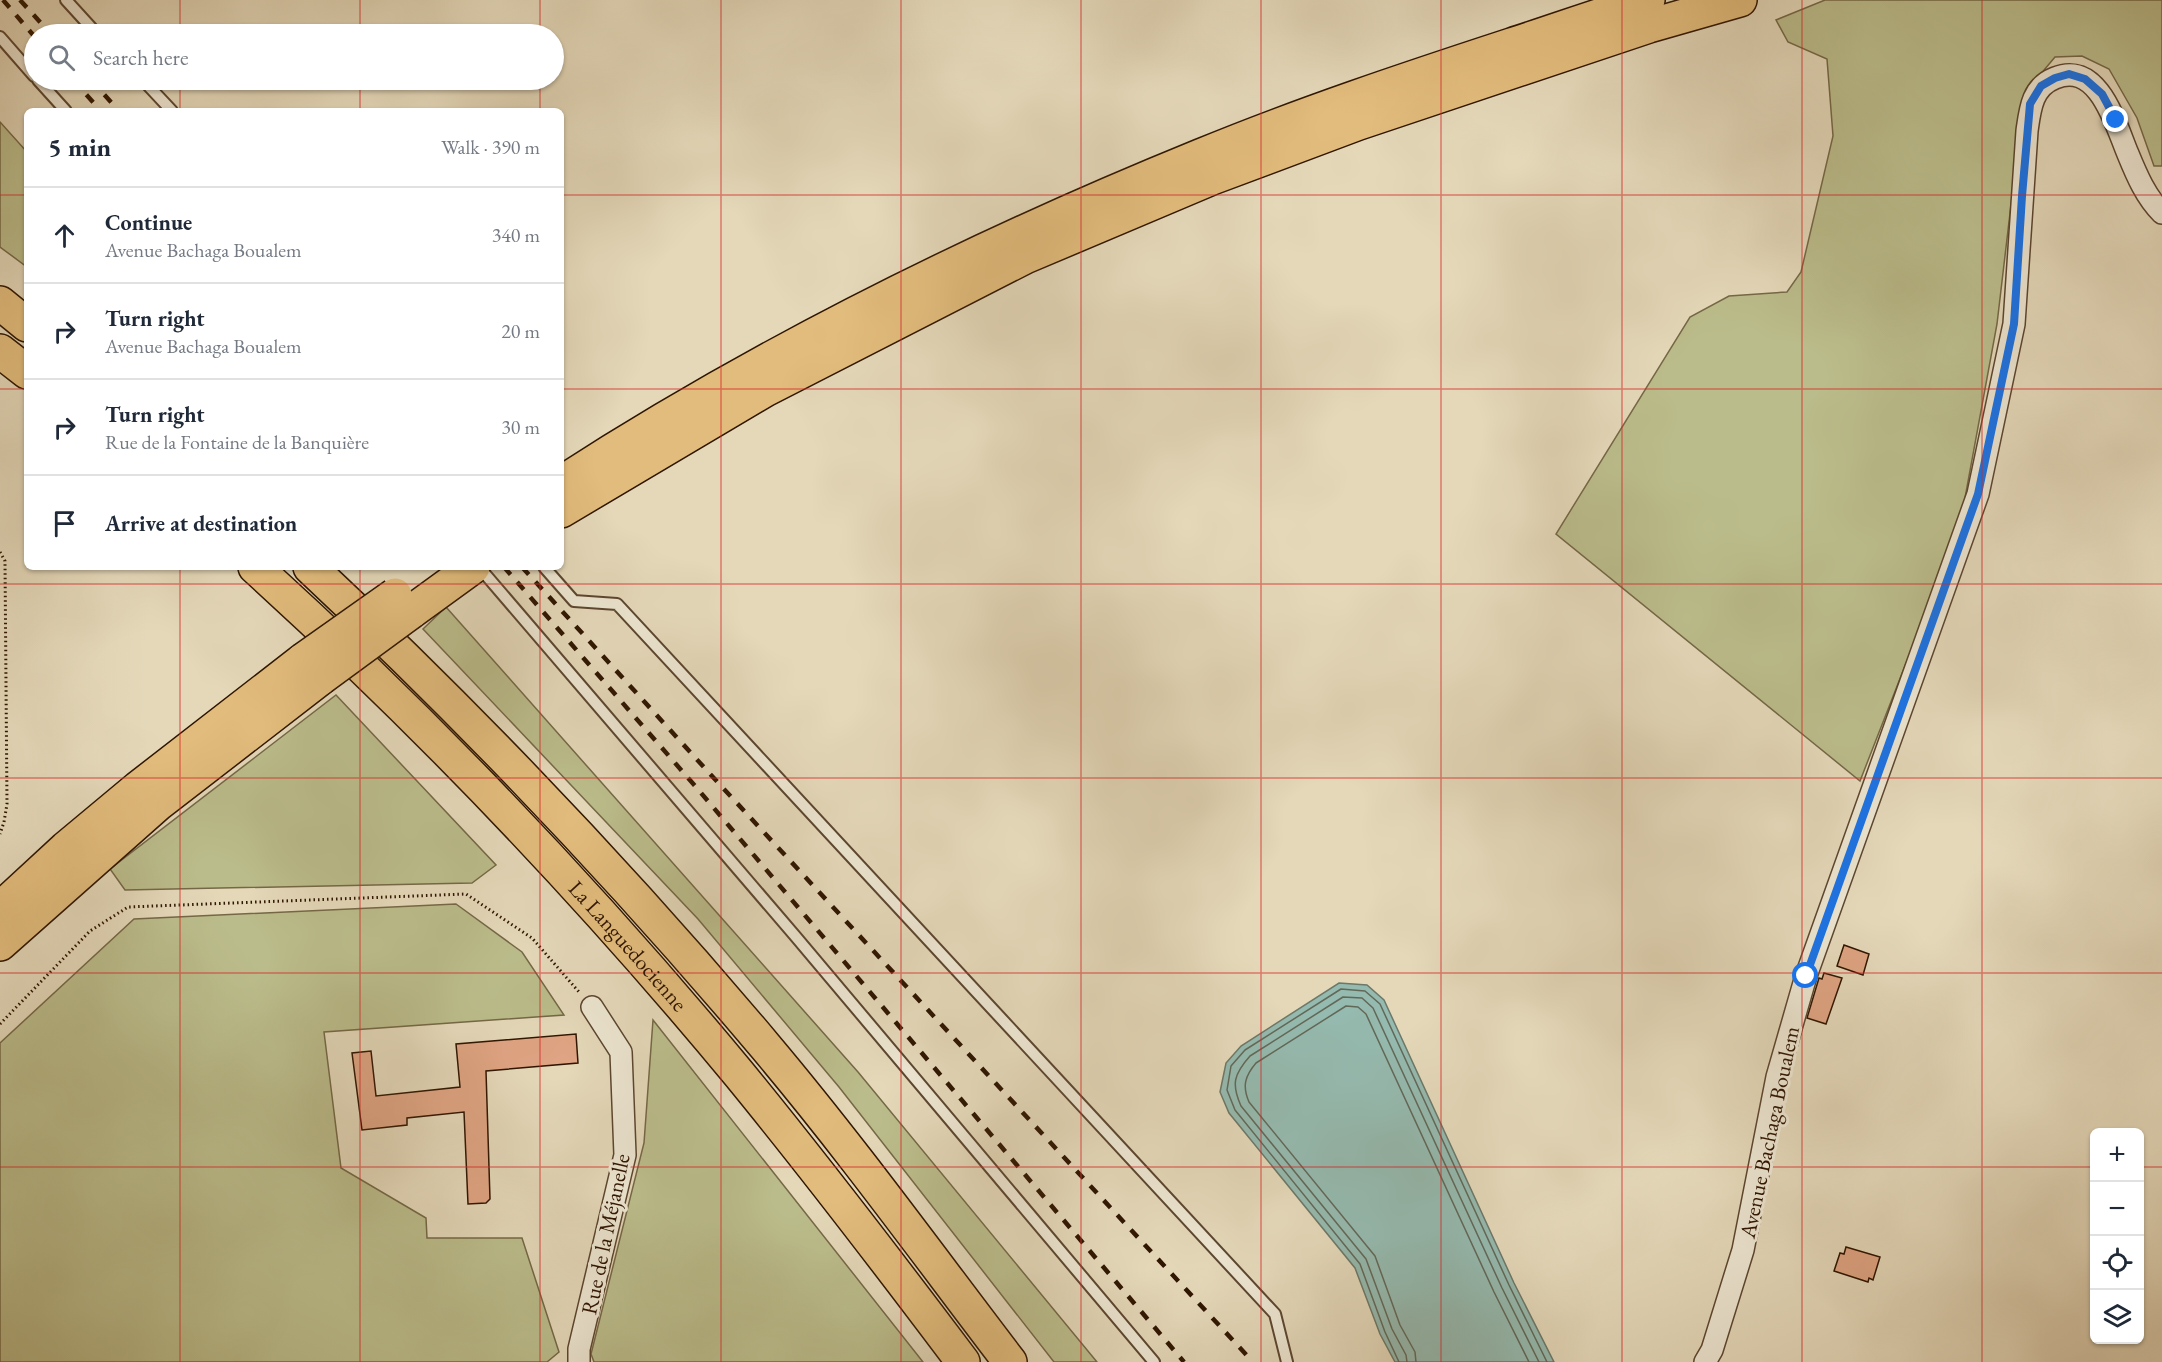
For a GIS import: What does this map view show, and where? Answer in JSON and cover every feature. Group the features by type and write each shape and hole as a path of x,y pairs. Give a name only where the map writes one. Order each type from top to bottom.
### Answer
{"highway":[{"path":"564,481 610,451 747,372 893,293 1010,239 1201,156 1334,105 1648,0"},
{"path":"564,509 765,390 1025,257 1212,178 1359,123 1649,26 1740,0"},
{"path":"0,303 24,322"},
{"path":"0,351 24,370"},
{"name":"La Languedocienne","path":"258,570 448,752 596,909 767,1109 963,1362"},
{"name":"La Languedocienne","path":"313,570 490,742 608,867 699,969 832,1130 1010,1362"},
{"path":"403,604 432,570"},
{"path":"0,909 66,848 138,788 403,604 467,570"},
{"path":"0,944 312,669"}],"street":[{"name":"Avenue Bachaga Boualem","path":"1705,1362 1712,1350 1743,1250 1777,1077 1806,976 1978,494 2014,324 2030,104 2041,86 2055,78 2069,74 2085,79 2102,94 2116,120 2128,154 2151,202 2162,213"},
{"name":"Rue de la Méjanelle","path":"579,1362 579,1349 625,1155 621,1052 592,1007"}],"lane":[{"path":"66,0 88,24"},
{"path":"0,37 24,65"},
{"path":"47,90 63,108"},
{"path":"152,90 169,108"},
{"path":"482,570 796,937 1154,1362"},
{"path":"547,570 574,601 617,604 1275,1314 1287,1362"}],"path":[{"path":"0,552 5,561 7,804 0,834"},
{"path":"0,1024 90,931 128,907 466,894 532,938 592,1007"}],"green space":[{"path":"1825,0 2162,0 2162,166 2154,166 2137,118 2109,69 2082,56 2055,57 2024,94 1997,324 1960,525 1860,781 1556,534 1690,317 1729,296 1787,292 1801,272 1833,136 1827,59 1788,42 1776,20"},
{"path":"0,122 24,149 24,265 0,247"},
{"path":"446,607 858,1072 1097,1362 1054,1362 839,1087 698,919 423,629"},
{"path":"336,695 496,865 472,883 125,890 110,869"},
{"path":"456,904 522,952 564,1015 324,1032 341,1168 426,1218 427,1238 522,1238 559,1352 547,1362 0,1362 0,1043 134,919"},
{"path":"653,1020 923,1362 594,1362 591,1354 644,1143"}],"water":[{"path":"1339,983 1367,985 1384,1000 1514,1283 1554,1362 1395,1362 1380,1334 1355,1268 1229,1113 1220,1092 1226,1063 1241,1046"}],"building":[{"path":"1844,945 1869,954 1863,975 1837,966"},
{"path":"1824,973 1842,978 1826,1024 1807,1018 1819,978 1822,979"},
{"path":"576,1034 578,1063 486,1071 490,1199 486,1203 468,1204 464,1112 407,1118 407,1125 362,1130 352,1053 371,1051 376,1096 460,1087 456,1044"},
{"path":"1846,1247 1880,1257 1873,1280 1869,1278 1868,1282 1834,1271 1840,1253 1844,1254"}],"railway":[{"path":"3,0 24,24"},
{"path":"20,0 42,24"},
{"path":"82,90 98,108"},
{"path":"100,90 116,108"},
{"path":"507,570 696,787 1184,1362"},
{"path":"525,570 1253,1362"}],"route":[{"path":"1806,976 1978,494 2014,324 2030,104 2041,86 2055,78 2069,74 2085,79 2102,94 2116,120"}]}
